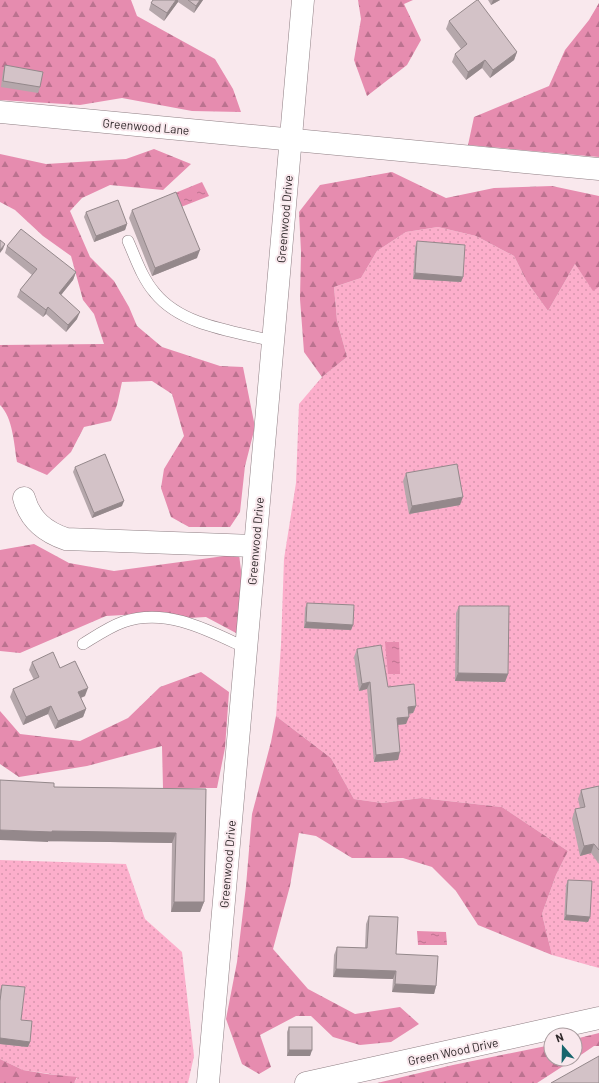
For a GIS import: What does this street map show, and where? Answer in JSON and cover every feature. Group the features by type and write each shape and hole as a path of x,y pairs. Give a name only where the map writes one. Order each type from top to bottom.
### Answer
{"street":[{"name":"Greenwood Drive","path":"208,1083 303,0"},
{"name":"Greenwood Lane","path":"0,112 599,169"},
{"path":"24,498 27,508 34,519 41,526 66,539 254,546"},
{"name":"Green Wood Drive","path":"306,1083 599,1018"}],"lane":[{"path":"128,241 146,281 155,294 170,307 186,317 204,324 273,341"},
{"path":"83,644 108,628 124,621 141,618 162,617 179,620 208,630 246,648"}],"shaded area":[{"path":"438,227 476,236 514,256 527,282 548,311 575,264 593,290 599,287 599,968 552,955 542,914 556,875 568,851 502,807 421,798 382,803 354,799 331,758 276,716 281,645 284,559 296,483 299,404 322,377 347,357 337,320 334,287 361,278 377,251 406,232"},
{"path":"0,860 126,864 145,919 182,952 194,1056 188,1083 74,1083 77,1078 23,1070 0,1059"}],"green space":[{"path":"0,0 131,0 137,16 215,59 233,89 241,112 192,111 122,98 80,105 0,100"},
{"path":"358,0 413,0 404,4 421,40 407,65 367,96 354,60 361,19"},
{"path":"599,3 599,157 468,145 474,117 549,86 565,50 589,20"},
{"path":"154,149 191,164 163,190 110,185 82,198 70,211 90,257 114,281 129,307 137,326 162,347 220,366 243,367 255,427 245,466 240,512 230,527 189,527 171,517 161,488 164,469 184,436 172,394 152,381 122,382 117,405 111,421 84,427 71,452 47,475 17,462 14,439 8,417 0,405 0,345 104,344 94,314 83,300 71,256 43,236 15,210 0,202 0,154 46,164 126,159"},
{"path":"392,172 446,198 494,188 552,186 599,196 599,287 593,291 575,264 548,311 527,282 514,256 476,236 438,227 406,232 377,251 361,278 334,287 337,320 347,357 322,377 304,352 300,299 301,252 299,212 320,185"},
{"path":"34,544 69,563 114,571 239,554 245,603 236,633 206,617 188,618 158,613 106,616 20,653 0,651 0,550"},
{"path":"201,672 229,692 225,748 217,788 163,788 162,746 87,766 19,777 0,764 0,711 20,734 80,741 128,718 160,687"},
{"path":"276,716 331,758 354,799 382,803 421,798 502,807 568,851 556,875 542,914 552,955 478,925 456,891 432,867 403,858 352,858 316,836 299,833 290,886 273,949 308,989 355,1014 400,1007 419,1024 391,1042 360,1045 333,1037 311,1016 296,1016 260,1035 271,1067 259,1074 242,1064 226,1019 237,962 246,886 252,814 271,742"},
{"path":"599,1033 599,1046 594,1046 583,1054 583,1037"},
{"path":"543,1047 543,1067 562,1067 537,1083 377,1083 453,1065"},
{"path":"0,1059 23,1070 77,1077 74,1083 0,1083"}],"water":[{"path":"202,182 209,196 181,207 175,193"},
{"path":"385,642 399,642 400,674 388,674"},
{"path":"417,931 446,932 447,945 418,945"}],"building":[{"path":"153,0 176,0 167,13 151,3"},
{"path":"188,0 200,0 196,6"},
{"path":"477,0 517,52 493,70 485,60 468,72 455,54 467,44 449,21"},
{"path":"5,65 43,72 40,87 3,81"},
{"path":"176,192 200,250 155,268 132,210"},
{"path":"118,200 127,224 96,236 86,212"},
{"path":"21,229 76,272 59,293 80,312 68,325 48,307 46,310 20,290 37,269 7,246"},
{"path":"0,240 5,244 0,250"},
{"path":"417,241 465,245 463,277 415,273"},
{"path":"105,454 124,501 94,513 75,467"},
{"path":"457,464 463,497 412,506 406,473"},
{"path":"307,603 354,605 353,625 306,622"},
{"path":"459,606 509,606 508,674 458,673"},
{"path":"381,645 388,687 414,684 416,706 408,707 409,717 397,718 400,752 376,755 370,682 362,684 357,649"},
{"path":"53,652 60,668 75,661 88,688 78,692 86,709 58,721 51,706 26,717 13,689 39,677 32,662"},
{"path":"0,780 54,783 54,787 206,789 204,902 174,902 176,833 0,830"},
{"path":"599,786 599,850 594,844 584,846 575,809 585,807 581,790"},
{"path":"568,880 592,881 590,917 566,915"},
{"path":"369,916 398,917 396,954 438,956 436,986 395,984 396,971 336,969 337,947 367,948"},
{"path":"2,985 25,987 21,1020 32,1021 30,1042 0,1038 0,1001"},
{"path":"289,1027 312,1027 312,1050 289,1050"},
{"path":"599,1056 599,1083 551,1083 579,1067 583,1067 583,1065"}]}
